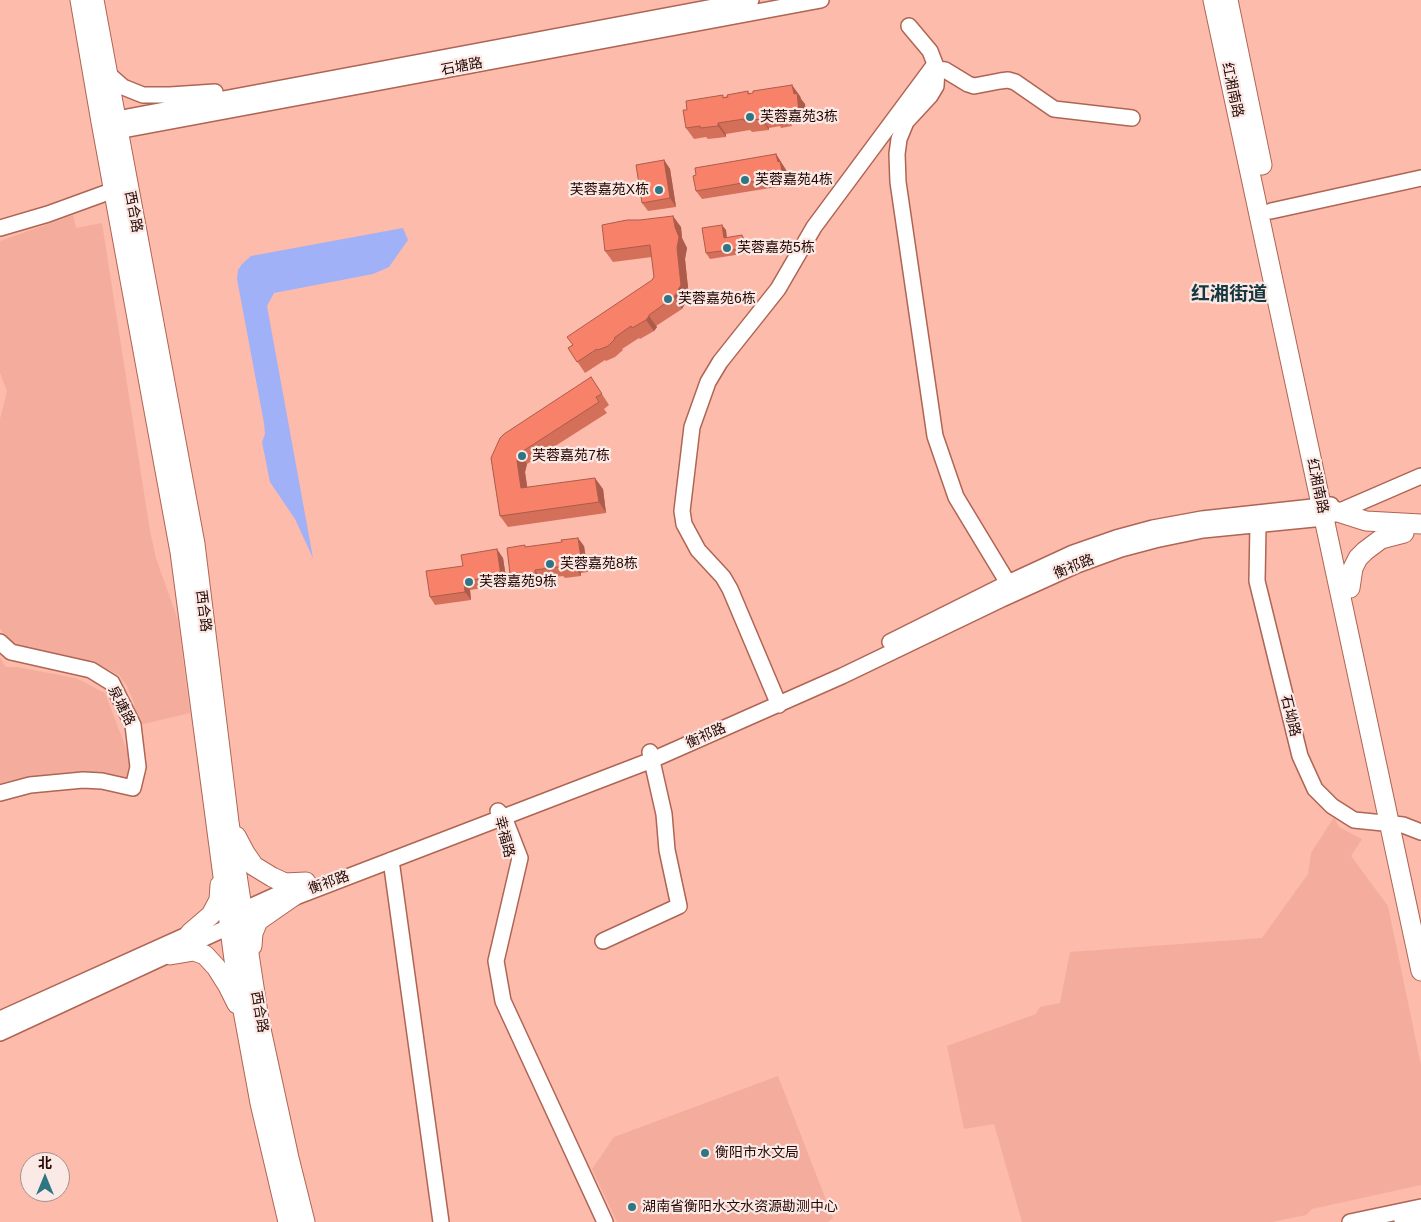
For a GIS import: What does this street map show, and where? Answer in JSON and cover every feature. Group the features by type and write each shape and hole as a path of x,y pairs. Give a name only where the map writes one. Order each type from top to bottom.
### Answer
{"main road":[{"name":"西合路","path":"80,0 109,126 195,544 229,822 246,1023 272,1160 288,1222"},
{"name":"西合路","path":"94,0 107,73 114,190 180,552 221,862 251,965 262,1030 289,1158 305,1222"},
{"name":"红湘南路","path":"1213,0 1350,588 1396,824 1421,971"},
{"name":"红湘南路","path":"1228,0 1272,211 1331,513 1396,824 1421,909"},
{"path":"1331,513 1366,521 1421,524"},
{"path":"1331,513 1365,531 1413,533"},
{"path":"1350,588 1353,568 1358,558 1365,551 1381,539 1413,533"},
{"path":"229,822 254,866 272,877 300,889"},
{"path":"190,933 211,915 219,900 221,862"},
{"path":"251,965 253,932 258,921 300,889"},
{"path":"170,955 194,951 205,955 216,967 228,986 246,1023"}],"street":[{"name":"石塘路","path":"109,126 286,87 751,0"},
{"name":"石塘路","path":"109,126 821,0"},
{"path":"909,26 930,51 936,67 936,86 930,96 906,122 897,154 898,182 935,436 956,497 1008,583"},
{"path":"936,67 974,86 1008,80 1015,82 1054,109 1132,118"},
{"path":"777,700 730,589 723,577 698,550 684,524 682,511 692,427 708,382 720,362 778,289 814,226 936,67"},
{"path":"107,73 124,88 142,95 170,95 286,87"},
{"path":"1272,211 1421,178"},
{"path":"0,228 48,214 114,190"},
{"name":"衡祁路","path":"777,700 1008,583 1073,553 1116,538 1202,518 1331,513 1354,500 1421,471"},
{"name":"衡祁路","path":"300,889 392,860 651,755 1077,565 1121,549 1203,530 1331,513 1421,476"},
{"name":"石坳路","path":"1258,524 1257,581 1300,756 1315,789 1332,806 1354,820 1396,824 1421,832"},
{"name":"泉塘路","path":"0,642 11,652 91,670 112,683 133,725 138,767 133,788 102,781 83,780 30,785 0,793"},
{"path":"603,941 679,906 667,850 664,814 651,755"},
{"name":"衡祁路","path":"0,1033 170,955 236,918 300,889 500,816"},
{"name":"幸福路","path":"500,816 512,859 490,961 497,1001 598,1222"},
{"name":"幸福路","path":"500,816 520,858 496,961 503,1001 605,1222"},
{"path":"392,860 441,1222"},
{"name":"衡祁路","path":"0,1019 190,933 236,918"},
{"path":"1350,1222 1421,1207"},
{"path":"1402,1222 1421,1218"}],"shaded area":[{"path":"73,215 76,228 102,223 150,531 156,558 178,620 190,713 139,725 134,703 127,686 119,675 104,667 25,649 11,642 0,629 0,419 7,391 0,373 0,241"},
{"path":"403,228 408,240 389,267 373,274 274,293 267,306 313,558 295,519 270,482 262,442 265,434 264,423 237,279 238,270 251,256"},
{"path":"0,658 6,667 17,667 76,678 105,693 132,764 125,781 0,787"},
{"path":"1334,817 1339,827 1362,839 1351,856 1388,906 1421,1065 1421,1185 1312,1209 1306,1215 1272,1222 1022,1222 994,1124 964,1129 947,1046 1036,1014 1040,1007 1060,1003 1070,952 1262,938 1308,874 1311,853"},
{"name":"衡阳市水文局","path":"778,1076 833,1218 828,1222 617,1222 592,1169 614,1137"}],"building":[{"path":"792,85 794,94 797,93 799,111 784,113 784,115 774,117 773,115 761,117 761,119 744,121 744,119 718,123 718,126 686,128 683,110 687,110 686,101 723,95 723,98 728,97 727,95 748,91 748,94 753,93 753,91"},
{"path":"776,154 778,162 780,161 783,176 696,191 693,176 696,175 695,168"},
{"name":"芙蓉嘉苑X栋","path":"664,160 670,198 642,203 636,165"},
{"path":"673,216 679,237 677,248 681,285 674,297 649,315 646,320 632,328 631,326 614,338 608,346 597,349 577,362 568,348 573,345 567,337 654,277 650,245 605,251 602,225 627,220"},
{"name":"芙蓉嘉苑5栋","path":"722,225 724,238 742,235 744,248 706,253 702,228"},
{"path":"591,377 602,394 596,397 599,402 520,453 517,461 521,488 595,478 599,502 500,516 491,458 500,438"},
{"name":"芙蓉嘉苑8栋","path":"578,538 582,564 575,565 575,568 559,570 558,567 535,570 535,574 518,576 517,573 510,574 507,548 562,542 561,540"},
{"path":"497,549 501,576 464,581 465,592 430,597 426,571 463,566 461,555"}],"place":[{"name":"芙蓉嘉苑3栋","path":"750,117"},
{"name":"芙蓉嘉苑4栋","path":"745,180"},
{"name":"芙蓉嘉苑X栋","path":"659,190"},
{"name":"芙蓉嘉苑5栋","path":"727,248"},
{"name":"芙蓉嘉苑6栋","path":"668,299"},
{"name":"芙蓉嘉苑7栋","path":"522,456"},
{"name":"芙蓉嘉苑8栋","path":"550,564"},
{"name":"芙蓉嘉苑9栋","path":"469,582"},
{"name":"衡阳市水文局","path":"705,1153"},
{"name":"湖南省衡阳水文水资源勘测中心","path":"632,1207"}],"district":[{"name":"红湘街道","path":"1229,295"}]}
